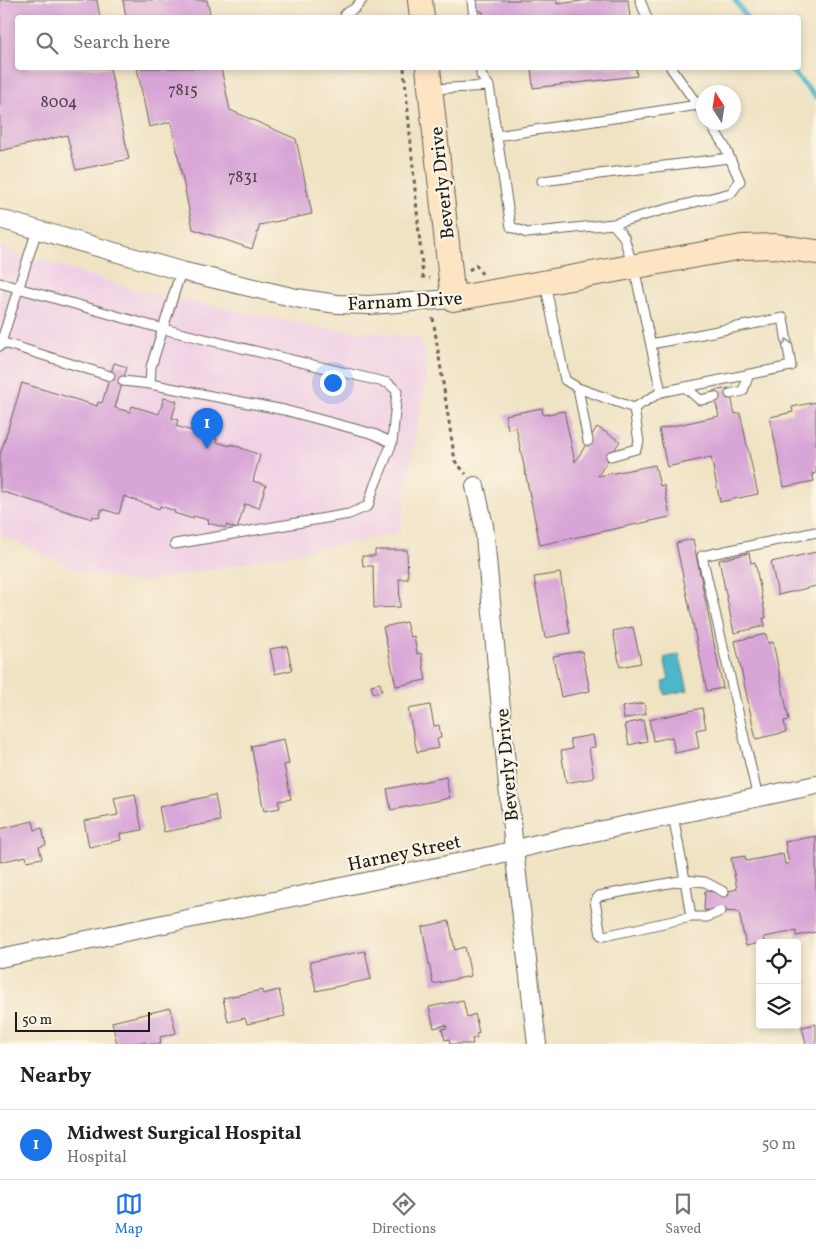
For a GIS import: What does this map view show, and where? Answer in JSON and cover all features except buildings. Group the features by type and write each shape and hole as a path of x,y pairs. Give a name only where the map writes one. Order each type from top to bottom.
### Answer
{"main road":[{"path":"420,0 422,15"},
{"name":"Beverly Drive","path":"429,78 453,299"},
{"name":"Farnam Drive","path":"453,299 742,247 776,246 816,252"}],"street":[{"name":"Farnam Drive","path":"0,219 181,271 296,298 337,304 369,305 453,299"},
{"name":"Beverly Drive","path":"475,486 484,526 514,850 537,1044"},
{"name":"Harney Street","path":"0,958 816,786"}],"lane":[{"path":"345,14 354,9 362,0"},
{"path":"472,0 474,15"},
{"path":"640,0 646,15"},
{"path":"480,70 481,75 489,86 511,227 527,233 613,224 731,193 740,181 713,130"},
{"path":"672,70 696,102"},
{"path":"429,78 489,86"},
{"path":"496,136 696,105"},
{"path":"542,180 729,158"},
{"path":"613,224 624,238 633,266 661,392"},
{"path":"37,230 1,344 110,376"},
{"path":"150,384 151,367 181,271"},
{"path":"545,282 565,380 578,388 634,408"},
{"path":"0,283 163,329 388,383 397,390 392,443 368,506 349,514 175,544"},
{"path":"634,408 661,392 792,366 783,318 651,344"},
{"path":"730,394 743,391 749,374"},
{"path":"123,381 150,384 284,410 374,434 392,443"},
{"path":"684,387 700,400 715,397"},
{"path":"578,388 588,442"},
{"path":"611,456 636,449 639,442 634,408"},
{"path":"758,798 702,556 816,532"},
{"path":"673,815 691,917"},
{"path":"721,911 707,917 691,917 608,937 601,935 595,900 599,896 685,880 705,882 724,892"}],"path":[{"path":"427,313 433,318 436,348 455,461 475,486"}],"shaded area":[{"path":"0,247 133,289 323,328 420,337 428,366 399,533 139,583 78,571 2,535 0,533"}],"water":[{"path":"679,654 688,690 665,695 663,682 669,680 664,658"}],"waterway":[{"path":"735,0 745,15"},
{"path":"791,70 816,97"}],"place":[{"name":"Midwest Surgical Hospital","path":"207,449"}]}
